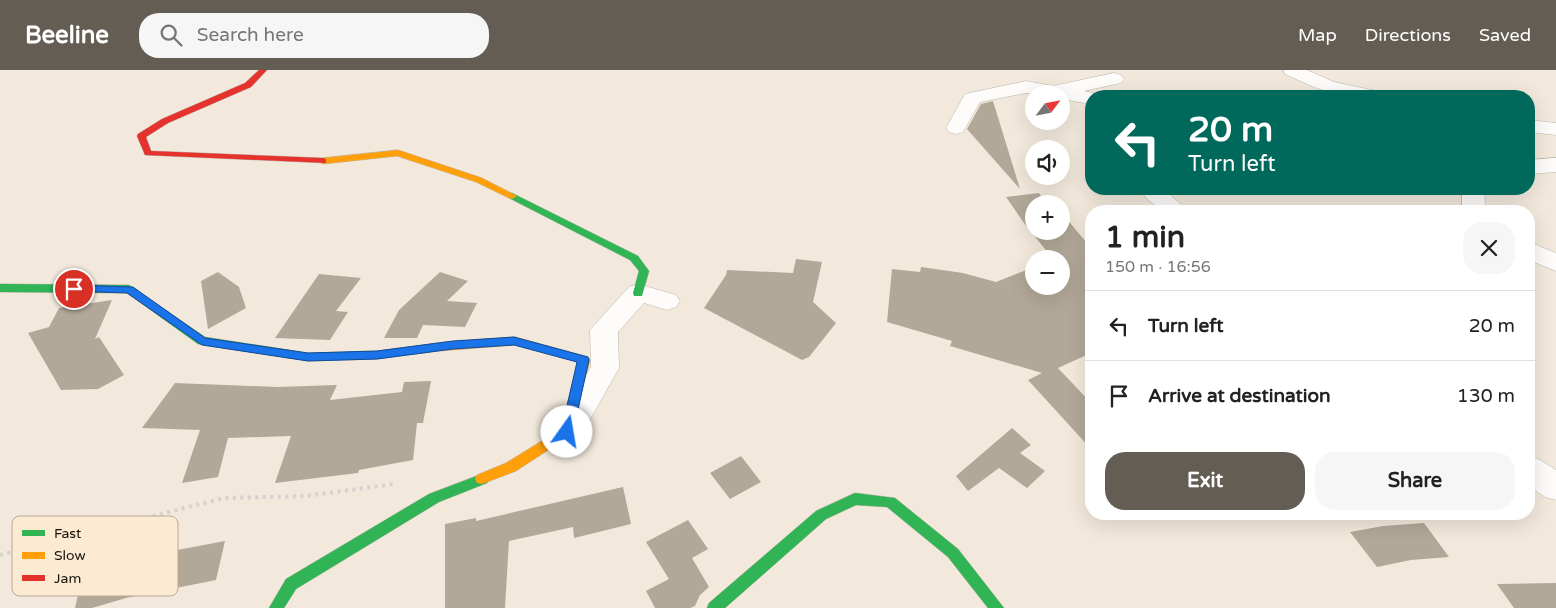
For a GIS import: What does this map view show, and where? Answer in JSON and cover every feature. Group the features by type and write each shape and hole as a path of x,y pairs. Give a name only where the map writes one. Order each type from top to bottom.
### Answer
{"street":[{"path":"263,70 248,85 165,121 141,136 148,153 329,161 398,153 479,180 634,258 644,271 638,293 604,330 605,368 567,432 511,467 430,501 291,584 276,608"},
{"path":"1292,70 1329,87 1344,90"},
{"path":"1070,88 1114,79"},
{"path":"956,128 972,98 1025,87"},
{"path":"1070,95 1085,97"},
{"path":"1535,127 1556,129"},
{"path":"1535,150 1556,151"},
{"path":"1535,167 1556,165"},
{"path":"1157,195 1169,205"},
{"path":"1535,253 1556,263"},
{"path":"0,288 129,289 202,341 308,357 377,355 453,345 514,341 584,360 567,432"},
{"path":"638,293 667,301"},
{"path":"1535,473 1556,487"},
{"path":"714,608 821,515 855,500 890,502 953,553 997,608"}],"path":[{"path":"153,516 224,498 306,496 412,481 430,501"}],"building":[{"path":"993,101 1020,189 967,129 981,104"},
{"path":"1039,193 1040,195 1025,195 1025,224 1006,197"},
{"path":"1070,223 1085,241 1085,356 1058,368 1085,397 1085,442 1028,380 1042,373 950,346 952,341 887,322 892,269 920,272 921,267 963,273 996,282 1025,271 1025,295 1070,295 1070,250 1046,250 1038,240 1070,240"},
{"path":"796,259 822,262 813,302 836,323 809,357 802,360 704,308 726,275 727,270 793,273"},
{"path":"218,272 239,287 246,308 208,329 201,281"},
{"path":"440,272 468,281 447,301 477,303 465,327 423,325 417,338 384,338 399,310"},
{"path":"319,274 361,278 336,311 348,312 330,340 275,338"},
{"path":"112,300 95,339 99,337 124,375 98,389 61,390 28,333 49,327 59,308"},
{"path":"431,381 423,423 417,423 413,460 359,470 358,473 275,483 291,436 228,438 218,477 182,483 200,430 142,428 175,383 278,387 337,385 330,400 402,392 404,382"},
{"path":"1012,428 1031,445 1020,453 1045,471 1027,488 999,468 968,491 956,476"},
{"path":"741,456 761,482 730,499 710,473"},
{"path":"623,487 631,524 574,538 573,527 509,541 505,608 445,608 445,524 476,518 476,521"},
{"path":"688,520 708,549 692,558 709,587 700,595 695,606 690,608 655,608 646,591 669,579 646,542"},
{"path":"1424,523 1449,557 1411,560 1377,567 1350,532 1383,526"},
{"path":"225,541 216,580 178,588 178,550"},
{"path":"1556,583 1556,608 1514,608 1497,584"},
{"path":"78,596 136,596 92,608 75,608"}],"traffic: fast":[{"path":"512,196 634,258 644,271 638,293"},
{"path":"0,288 129,289 202,341 308,357 377,355 438,347"},
{"path":"276,608 291,584 434,498 482,479"},
{"path":"714,608 821,515 855,499 890,502 953,553 997,608"}],"traffic: slow":[{"path":"323,161 398,153 479,180 512,196"},
{"path":"438,347 515,341 584,360 567,432 511,467 482,479"}],"traffic: jam":[{"path":"263,70 248,85 165,121 141,136 148,153 323,161"}],"route":[{"path":"74,289 129,289 202,341 308,357 377,355 453,345 514,341 584,360 567,432"}]}
